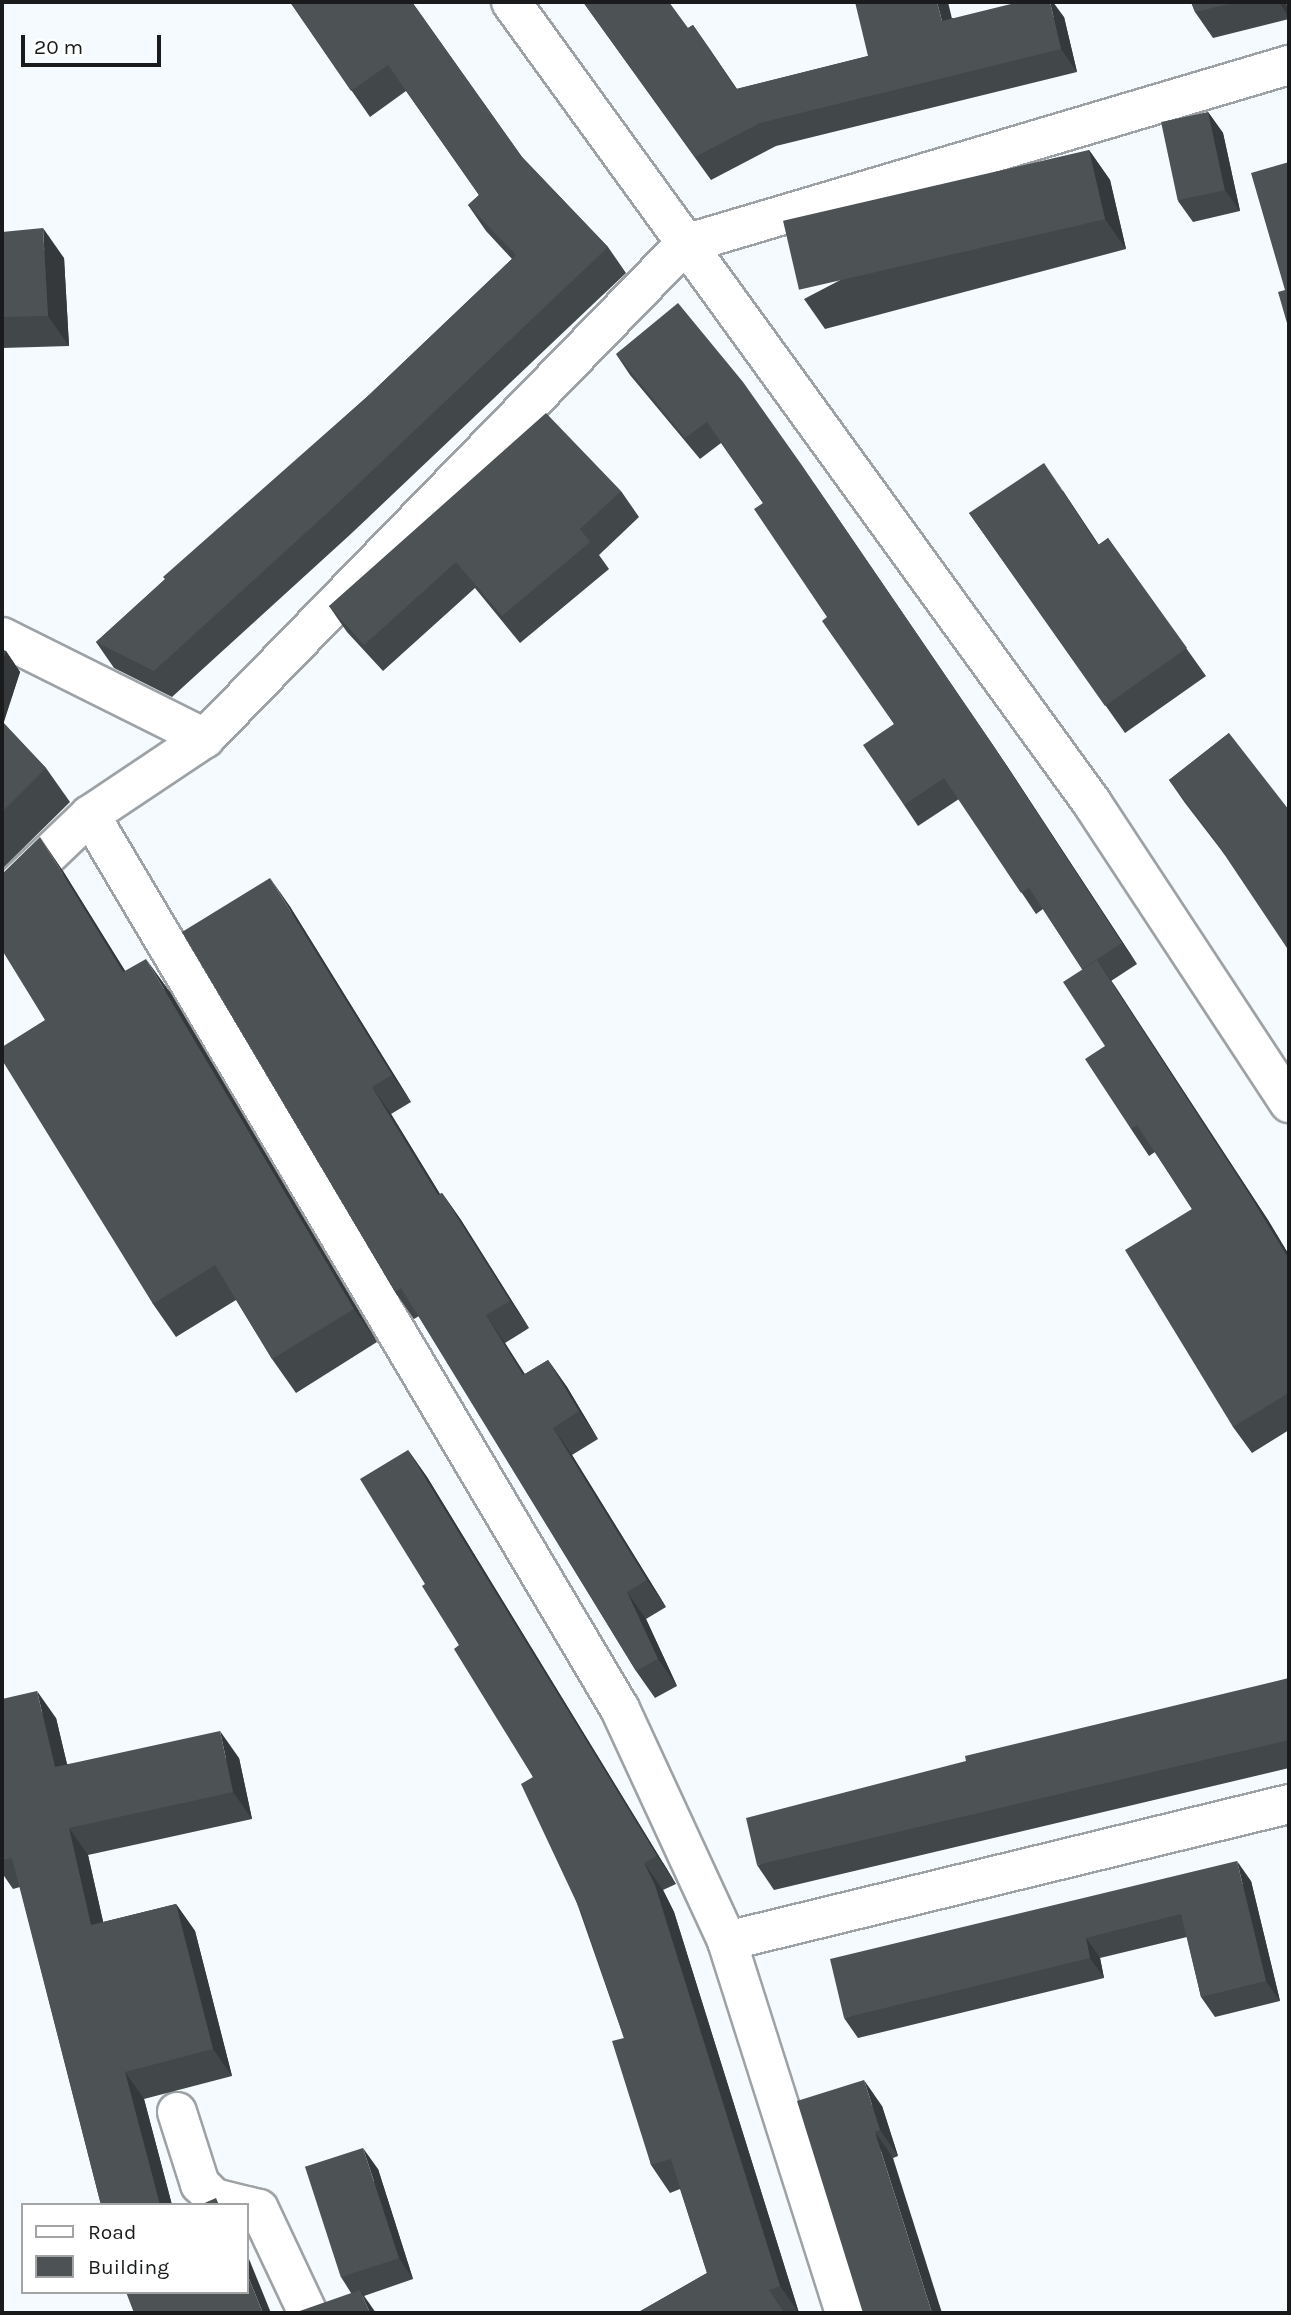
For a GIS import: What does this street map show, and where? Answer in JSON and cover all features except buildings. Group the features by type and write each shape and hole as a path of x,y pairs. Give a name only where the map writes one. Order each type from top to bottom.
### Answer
{"street":[{"path":"511,2 1092,803 1289,1102"},
{"path":"2,899 90,815 205,738 685,244 1289,65"},
{"path":"2,637 205,738"},
{"path":"90,815 620,1709 727,1941 845,2313"},
{"path":"727,1941 1289,1804"},
{"path":"177,2112 200,2184 214,2198 236,2203"},
{"path":"248,2206 259,2208 308,2313"}]}
